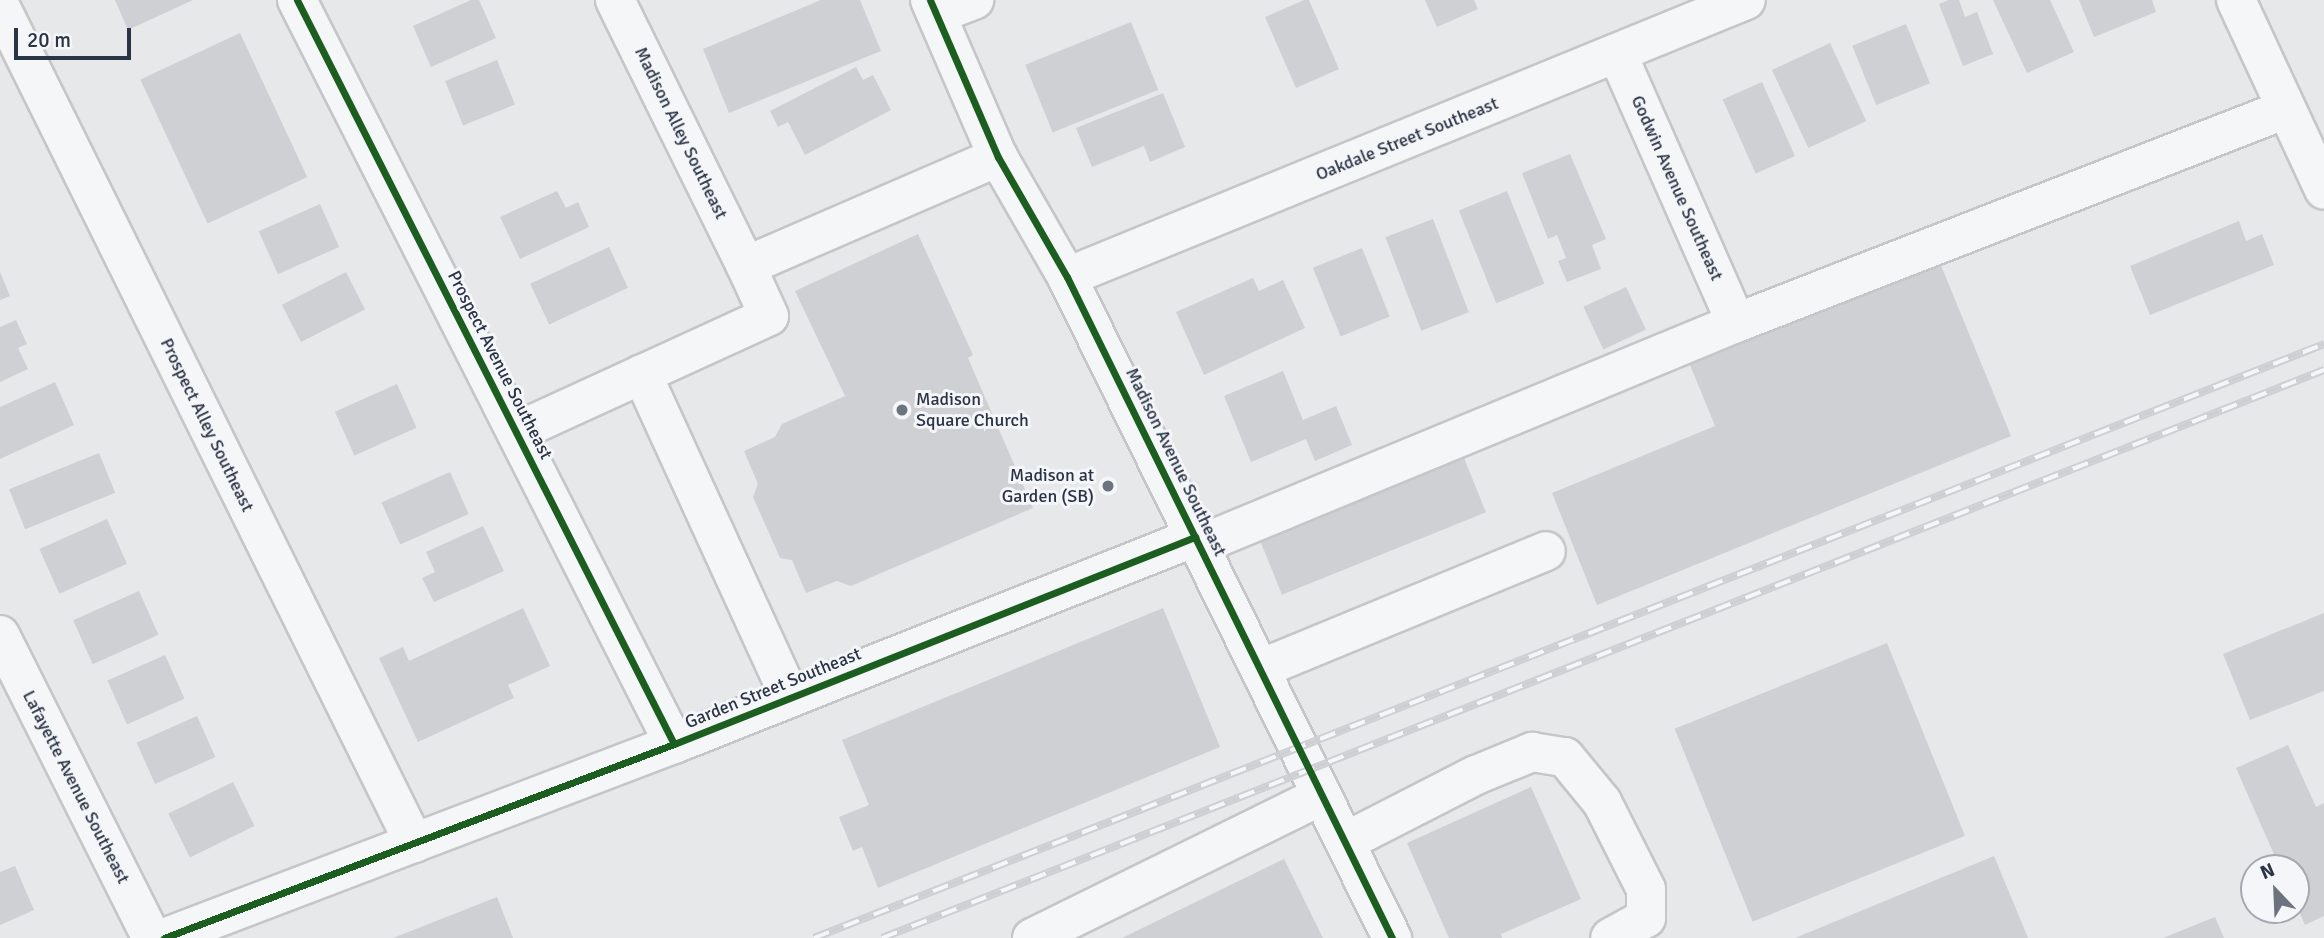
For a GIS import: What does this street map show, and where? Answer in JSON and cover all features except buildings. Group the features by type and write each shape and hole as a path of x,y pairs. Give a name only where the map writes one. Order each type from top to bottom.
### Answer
{"street":[{"name":"Prospect Avenue Southeast","path":"297,0 674,744"},
{"name":"Madison Alley Southeast","path":"615,0 769,316 642,374"},
{"path":"934,7 974,0"},
{"name":"Oakdale Street Southeast","path":"1067,277 1746,0"},
{"path":"2235,0 2324,190"},
{"name":"Prospect Alley Southeast","path":"0,6 414,843"},
{"name":"Madison Avenue Southeast","path":"934,7 998,157 1067,277 1392,938"},
{"name":"Godwin Avenue Southeast","path":"1617,53 1737,323"},
{"name":"Garden Street Southeast","path":"164,938 1197,541 1737,323 2286,109"},
{"path":"746,266 998,157"},
{"path":"516,432 642,374 790,698"},
{"path":"1260,669 1546,551"},
{"name":"Lafayette Avenue Southeast","path":"0,635 152,938"},
{"path":"1345,842 1476,775 1532,752 1566,757 1602,803 1646,889 1646,918 1610,938"},
{"path":"1032,938 1321,796"}],"railway":[{"path":"814,938 2324,344"},
{"path":"882,938 2324,370"}],"cycle path":[{"path":"297,0 674,744"},
{"path":"930,0 998,157 1067,277 1392,938"},
{"path":"164,938 674,744 1195,537"}],"place":[{"name":"Madison Square Church","path":"902,410"},
{"name":"Madison at Garden (SB)","path":"1108,486"}]}
